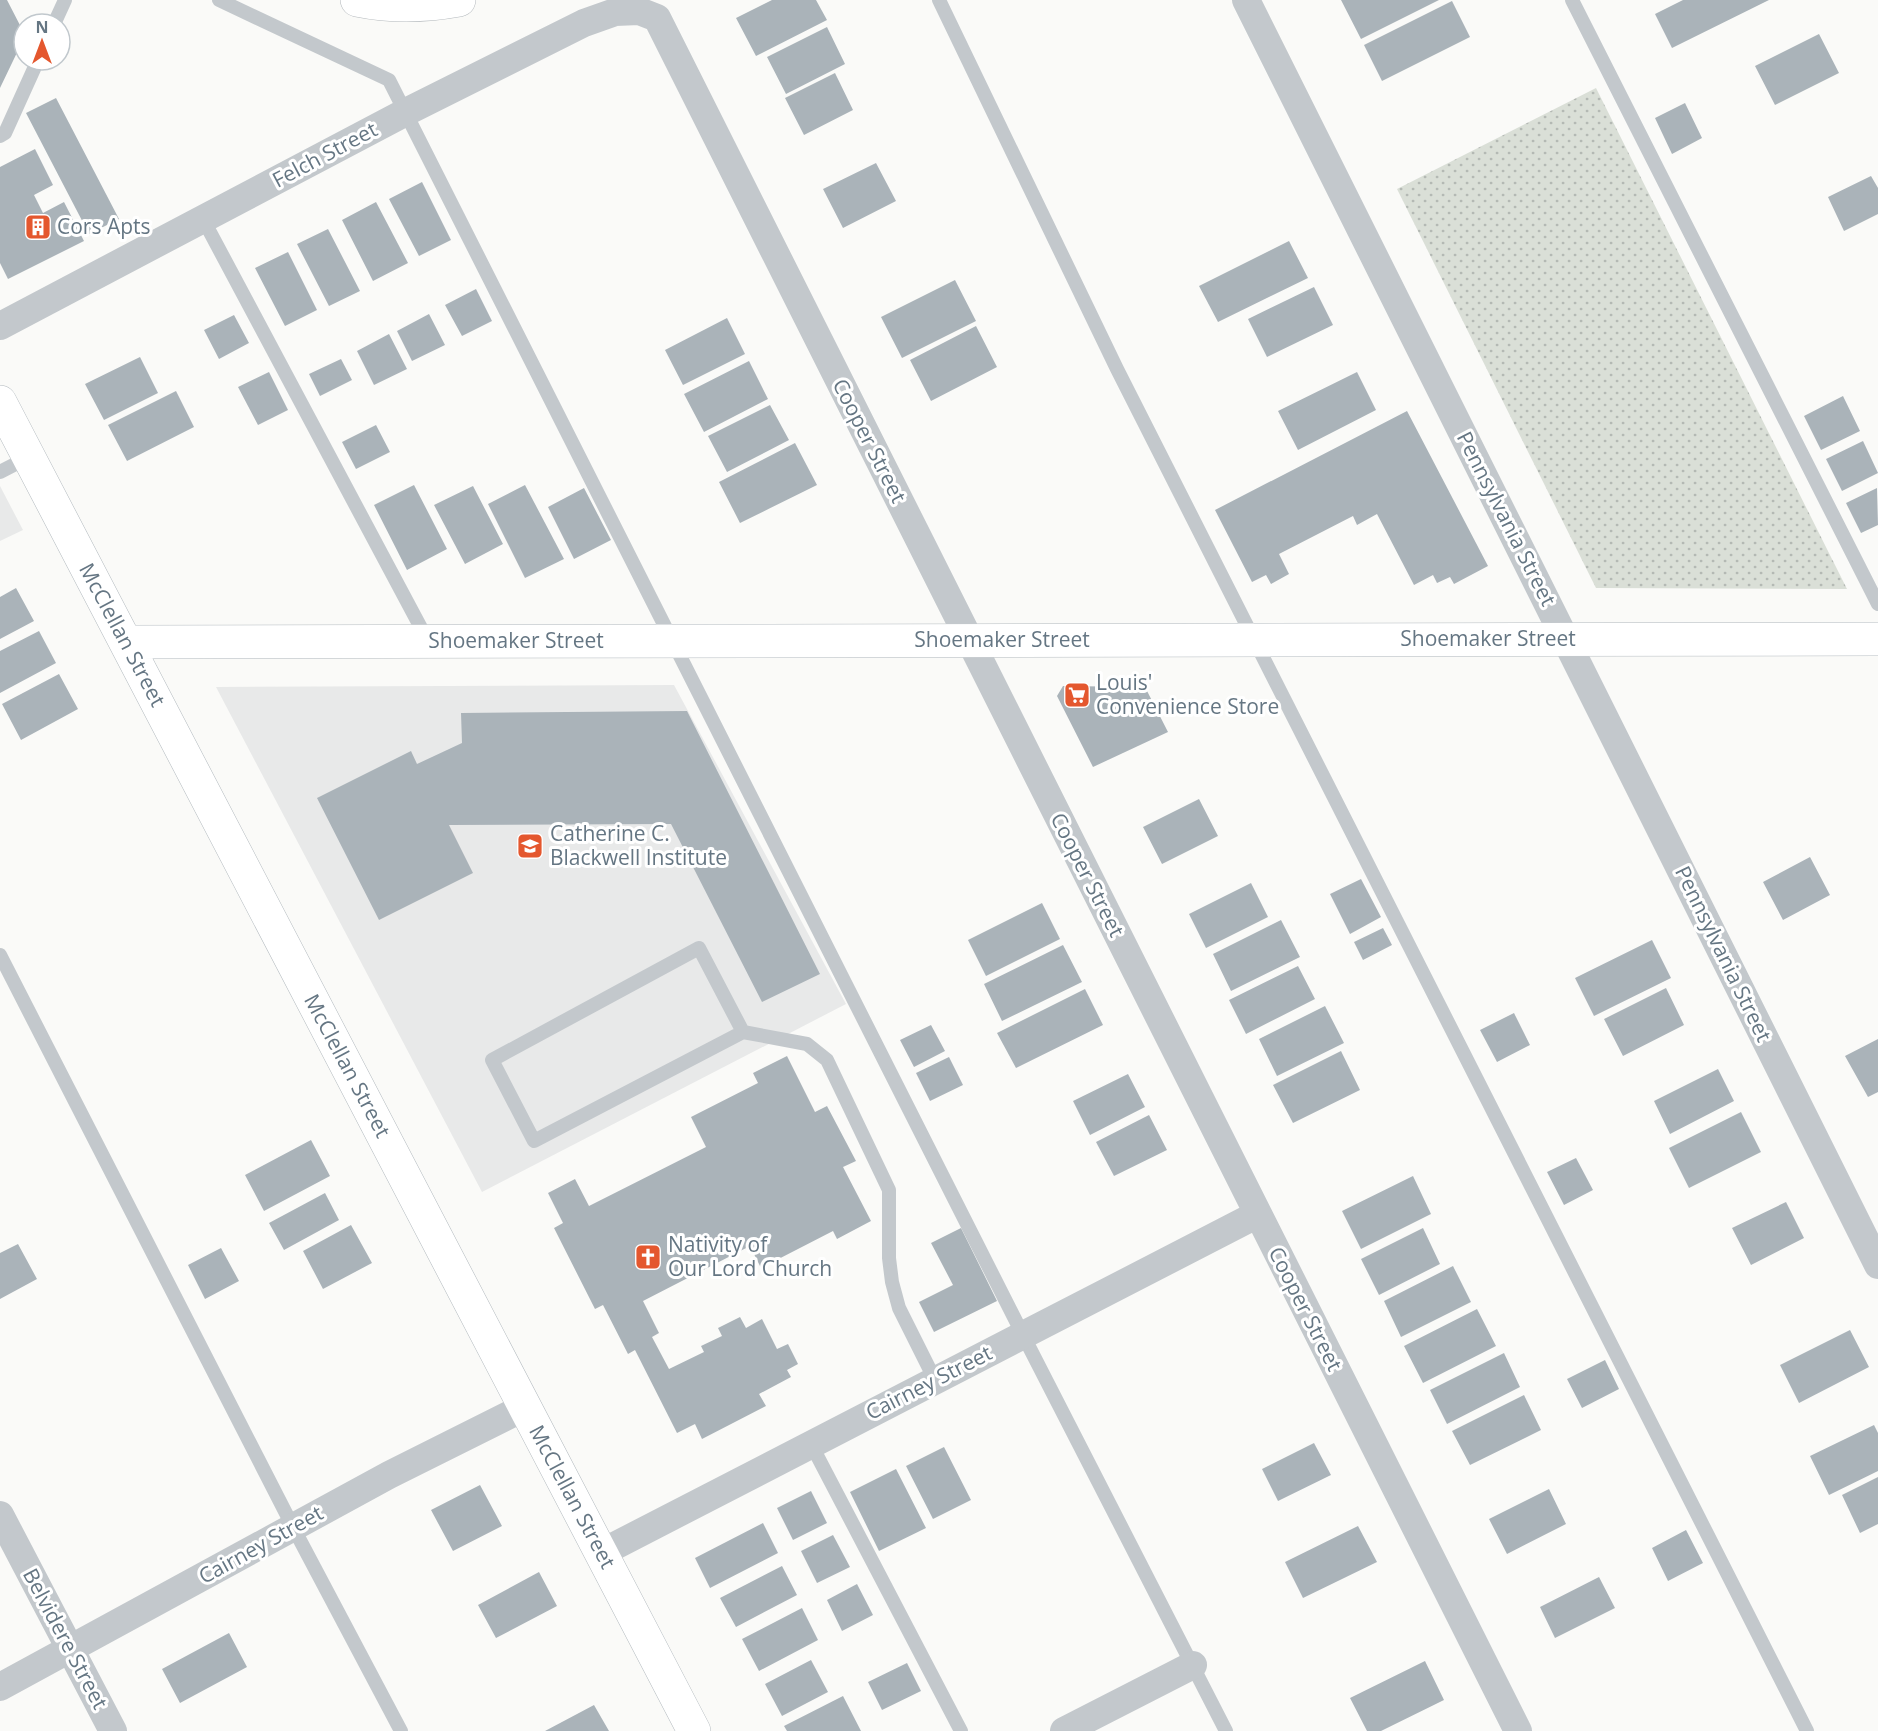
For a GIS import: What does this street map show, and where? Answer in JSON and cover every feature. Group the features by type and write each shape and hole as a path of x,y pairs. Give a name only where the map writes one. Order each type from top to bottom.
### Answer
{"main road":[{"path":"357,0 432,5 459,0"},
{"name":"McClellan Street","path":"0,402 694,1731"},
{"name":"Shoemaker Street","path":"126,642 1878,639"}],"street":[{"name":"Pennsylvania Street","path":"1246,0 1878,1265"},
{"name":"Felch Street","path":"0,326 406,112 584,23 615,12 648,10"},
{"name":"Cooper Street","path":"648,10 969,640 1518,1731"},
{"name":"Cairney Street","path":"601,1553 1258,1214"},
{"name":"Cairney Street","path":"0,1688 389,1475 525,1407"},
{"name":"Belvidere Street","path":"0,1515 113,1731"},
{"path":"1064,1731 1193,1665"}],"lane":[{"path":"219,0 388,80 1226,1731"},
{"path":"939,0 1117,369 1256,639 1807,1731"},
{"path":"1572,0 1878,604"},
{"path":"0,136 5,133 33,72"},
{"path":"203,219 429,642"},
{"path":"0,472 29,457"},
{"path":"743,1032 699,948 492,1060 534,1141 743,1032 807,1044 827,1060 889,1190 889,1258 892,1282 899,1308 935,1380"},
{"path":"0,955 293,1527 401,1731"},
{"path":"811,1444 961,1731"}],"shaded area":[{"path":"1596,88 1847,589 1596,588 1397,189"},
{"path":"0,486 23,530 0,541"},
{"name":"Catherine C. Blackwell Institute","path":"674,685 846,1004 482,1192 216,687"}],"building":[{"path":"0,0 7,0 13,12 12,63 0,88"},
{"path":"772,0 816,0 827,20 756,56 736,18"},
{"path":"1341,0 1439,0 1361,39"},
{"path":"1683,0 1769,0 1672,48 1655,14"},
{"path":"1452,1 1470,37 1382,81 1364,45"},
{"path":"827,27 845,64 786,94 767,57"},
{"path":"1819,34 1839,73 1775,105 1755,66"},
{"path":"835,73 853,110 804,135 785,98"},
{"path":"56,98 119,219 89,234 26,113"},
{"path":"1685,103 1702,138 1672,154 1655,118"},
{"name":"Cors Apts","path":"35,149 53,185 34,195 43,213 64,202 84,241 8,279 0,263 0,167"},
{"path":"876,163 896,201 843,228 823,189"},
{"path":"1871,176 1878,188 1878,214 1844,231 1828,197"},
{"path":"422,182 451,240 419,256 389,199"},
{"path":"376,202 408,263 373,281 342,220"},
{"path":"328,229 360,291 329,306 297,244"},
{"path":"1289,241 1308,278 1218,322 1199,286"},
{"path":"288,252 317,310 285,326 255,268"},
{"path":"955,280 976,321 902,358 881,317"},
{"path":"1314,287 1333,325 1267,357 1248,319"},
{"path":"476,289 492,321 462,336 445,305"},
{"path":"429,314 445,345 412,361 397,331"},
{"path":"234,315 249,343 219,359 204,330"},
{"path":"727,318 745,354 683,385 665,350"},
{"path":"976,326 997,367 931,401 910,360"},
{"path":"389,334 407,369 374,385 357,351"},
{"path":"140,357 158,393 104,420 85,384"},
{"path":"341,359 352,380 320,396 309,374"},
{"path":"749,361 768,399 704,432 684,394"},
{"path":"269,372 288,410 258,425 238,387"},
{"path":"1357,372 1376,410 1298,450 1278,411"},
{"path":"176,391 194,427 127,461 108,425"},
{"path":"1843,396 1860,431 1821,450 1804,416"},
{"path":"770,405 789,440 727,472 708,436"},
{"path":"1407,411 1488,566 1454,584 1450,577 1437,583 1433,575 1414,585 1377,514 1357,525 1353,516 1279,554 1289,574 1271,584 1266,575 1252,582 1215,510"},
{"path":"376,425 390,452 356,469 342,442"},
{"path":"1863,441 1878,473 1842,491 1826,459"},
{"path":"795,443 817,485 740,523 719,482"},
{"path":"414,485 447,549 407,570 374,505"},
{"path":"525,485 564,559 525,578 488,504"},
{"path":"473,486 503,544 465,564 434,505"},
{"path":"584,488 611,540 574,559 548,507"},
{"path":"1877,488 1878,525 1861,533 1846,503"},
{"path":"16,588 34,621 0,639 0,597"},
{"path":"39,631 56,663 0,693 0,651"},
{"path":"59,674 78,709 21,740 2,704"},
{"path":"1063,686 1145,687 1168,732 1093,767 1057,696"},
{"path":"687,711 820,974 762,1002 671,824 449,825 473,873 379,920 317,798 411,751 417,764 462,743 461,713"},
{"path":"1199,799 1218,836 1162,864 1143,827"},
{"path":"1810,857 1830,895 1783,920 1763,882"},
{"path":"1361,879 1381,917 1350,934 1330,894"},
{"path":"1251,883 1268,917 1206,948 1189,914"},
{"path":"1042,903 1060,939 986,976 968,940"},
{"path":"1281,920 1300,957 1231,991 1213,954"},
{"path":"1383,928 1392,945 1363,960 1354,942"},
{"path":"1652,940 1671,978 1594,1016 1575,978"},
{"path":"1063,945 1082,982 1002,1021 984,984"},
{"path":"1298,966 1315,999 1246,1034 1229,1000"},
{"path":"1666,988 1684,1025 1623,1056 1604,1019"},
{"path":"1085,989 1103,1025 1016,1068 997,1033"},
{"path":"1325,1006 1344,1043 1277,1076 1259,1039"},
{"path":"1514,1013 1530,1045 1497,1062 1480,1030"},
{"path":"931,1025 945,1051 914,1067 900,1040"},
{"path":"1878,1039 1878,1092 1868,1097 1845,1056"},
{"path":"1341,1051 1360,1090 1293,1123 1273,1085"},
{"name":"Nativity of Our Lord Church","path":"787,1056 815,1112 827,1106 856,1161 843,1167 871,1221 837,1239 833,1231 761,1268 750,1246 643,1301 659,1333 652,1337 669,1369 704,1352 701,1346 722,1336 718,1328 740,1317 746,1328 762,1319 777,1349 788,1344 798,1364 787,1370 791,1377 759,1394 766,1406 702,1439 695,1424 677,1433 635,1350 628,1354 603,1305 595,1309 554,1228 563,1223 548,1193 575,1179 589,1206 706,1147 691,1117 758,1083 753,1073"},
{"path":"949,1057 963,1085 930,1101 916,1073"},
{"path":"1718,1069 1734,1101 1670,1134 1654,1101"},
{"path":"1128,1074 1145,1107 1090,1135 1073,1101"},
{"path":"1741,1112 1761,1152 1689,1188 1669,1148"},
{"path":"1149,1115 1167,1150 1114,1176 1096,1142"},
{"path":"311,1140 330,1176 264,1211 245,1175"},
{"path":"1576,1158 1593,1190 1564,1205 1547,1172"},
{"path":"1413,1176 1431,1214 1361,1249 1342,1211"},
{"path":"325,1193 339,1220 284,1250 269,1223"},
{"path":"1786,1202 1804,1238 1751,1265 1732,1228"},
{"path":"351,1225 372,1263 323,1289 303,1251"},
{"path":"961,1228 997,1301 934,1332 919,1302 953,1285 931,1243"},
{"path":"1423,1228 1440,1264 1379,1295 1361,1259"},
{"path":"18,1244 37,1279 0,1299 0,1253"},
{"path":"221,1248 239,1281 205,1299 188,1265"},
{"path":"1453,1266 1471,1302 1401,1337 1384,1301"},
{"path":"1477,1309 1496,1346 1423,1383 1404,1346"},
{"path":"1850,1330 1869,1367 1799,1403 1780,1365"},
{"path":"1504,1353 1520,1387 1447,1424 1430,1390"},
{"path":"1605,1360 1619,1389 1582,1408 1567,1379"},
{"path":"1524,1395 1541,1430 1470,1465 1452,1431"},
{"path":"1874,1425 1878,1433 1878,1471 1829,1495 1810,1456"},
{"path":"1314,1443 1331,1475 1278,1501 1262,1469"},
{"path":"944,1447 971,1500 933,1519 906,1466"},
{"path":"896,1469 926,1528 879,1551 850,1492"},
{"path":"1878,1477 1878,1524 1860,1533 1842,1495"},
{"path":"480,1485 502,1526 453,1551 431,1510"},
{"path":"1549,1489 1566,1524 1507,1554 1489,1519"},
{"path":"811,1491 827,1523 793,1540 777,1508"},
{"path":"763,1523 778,1553 710,1588 695,1558"},
{"path":"1358,1526 1377,1562 1303,1598 1285,1562"},
{"path":"1686,1530 1703,1563 1668,1581 1652,1548"},
{"path":"833,1535 850,1567 817,1583 801,1551"},
{"path":"782,1566 797,1595 736,1627 720,1598"},
{"path":"539,1572 557,1606 496,1638 478,1605"},
{"path":"1599,1577 1615,1608 1555,1638 1540,1607"},
{"path":"857,1584 873,1615 842,1631 827,1600"},
{"path":"802,1608 818,1640 759,1671 742,1639"},
{"path":"229,1633 247,1667 180,1703 162,1669"},
{"path":"811,1660 828,1692 782,1716 765,1684"},
{"path":"1425,1661 1444,1700 1381,1731 1367,1731 1350,1698"},
{"path":"907,1663 921,1691 882,1710 868,1682"},
{"path":"843,1696 861,1731 787,1731 784,1726"},
{"path":"594,1705 609,1731 545,1731"}],"place":[{"name":"Cors Apts","path":"38,227"},
{"name":"Louis' Convenience Store","path":"1077,695"},
{"name":"Catherine C. Blackwell Institute","path":"530,846"},
{"name":"Nativity of Our Lord Church","path":"648,1257"}]}
